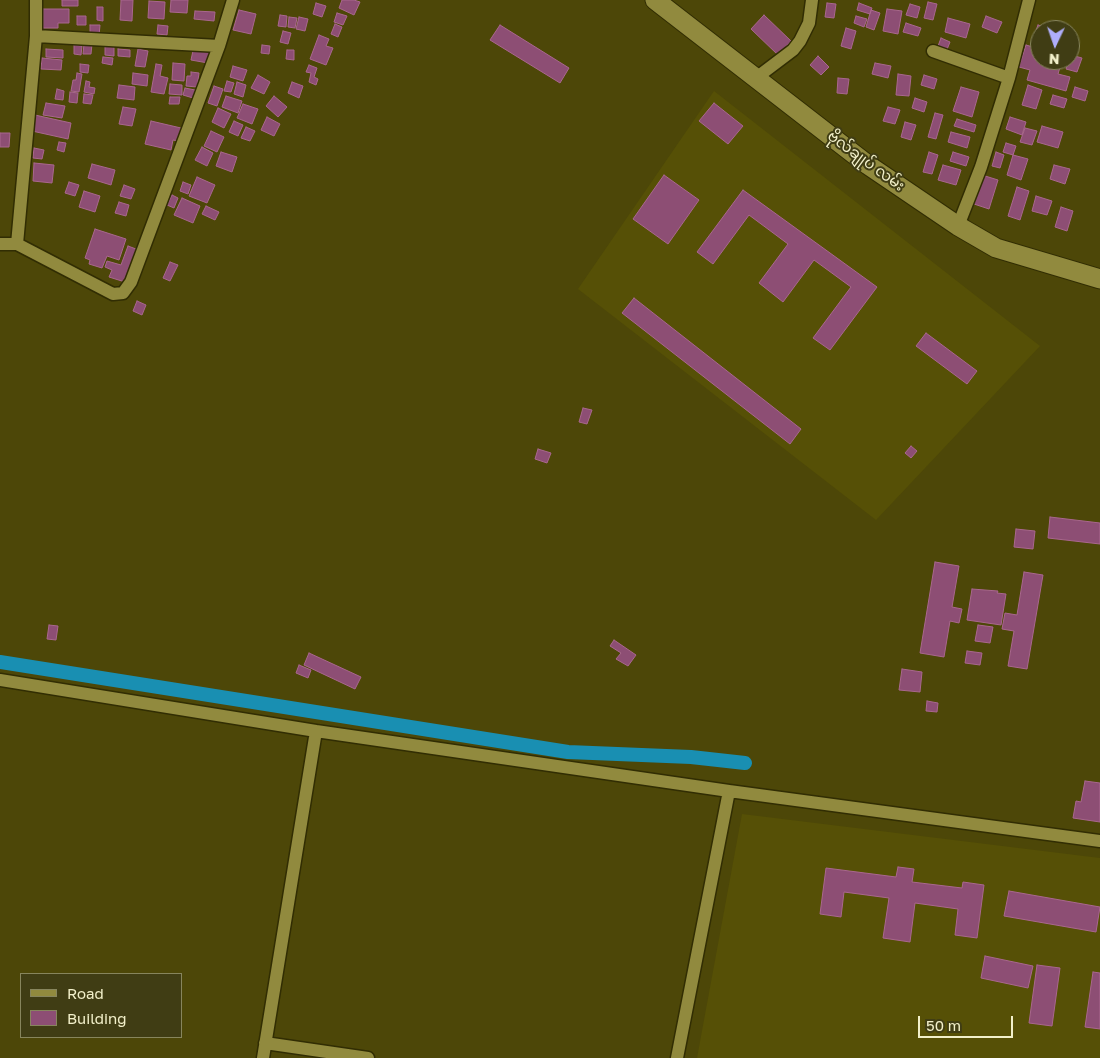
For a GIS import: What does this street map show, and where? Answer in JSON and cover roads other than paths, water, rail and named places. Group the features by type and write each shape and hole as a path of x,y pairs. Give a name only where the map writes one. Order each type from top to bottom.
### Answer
{"main road":[{"name":"ဗိုလ်ချုပ် လမ်း","path":"655,0 868,165 958,226 996,248 1100,279"}],"street":[{"path":"18,244 36,36 36,0"},
{"path":"0,244 18,244 113,294 122,293 131,282 219,46 233,0"},
{"path":"756,78 793,50 800,41 809,23 812,0"},
{"path":"958,226 981,167 1010,78 1029,0"},
{"path":"36,36 219,46"},
{"path":"933,51 1010,78"},
{"path":"0,680 316,731 729,791 1100,841"},
{"path":"262,1058 316,731"},
{"path":"677,1058 729,791"},
{"path":"265,1043 368,1058"}],"waterway":[{"path":"0,662 568,752 691,757 745,763"}]}
